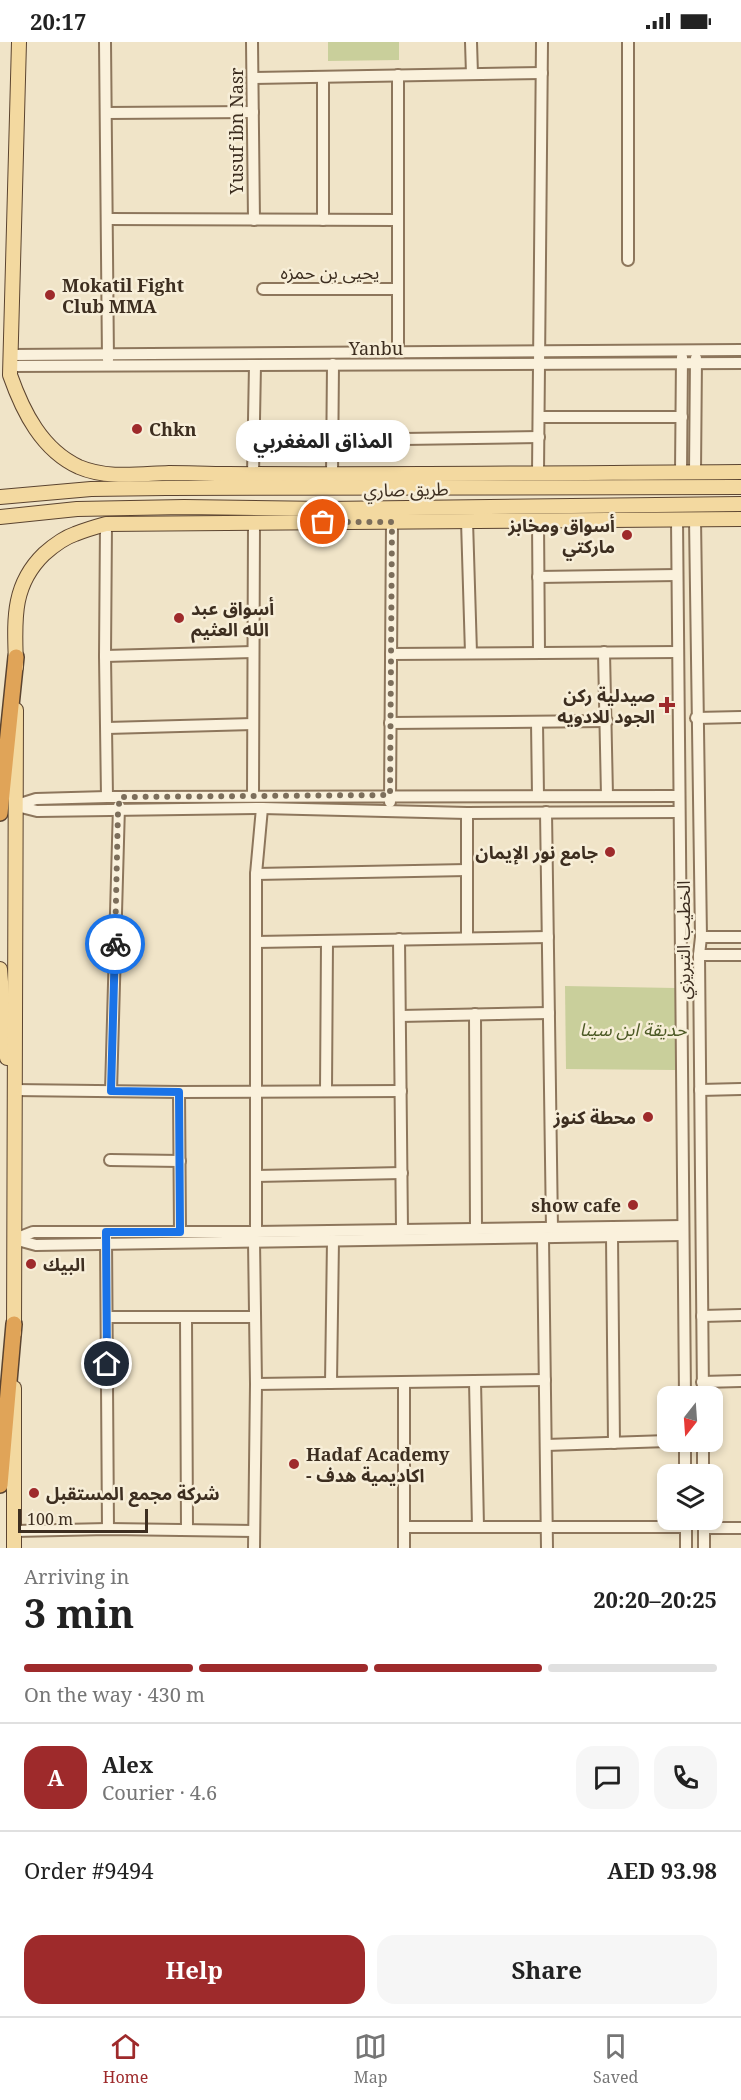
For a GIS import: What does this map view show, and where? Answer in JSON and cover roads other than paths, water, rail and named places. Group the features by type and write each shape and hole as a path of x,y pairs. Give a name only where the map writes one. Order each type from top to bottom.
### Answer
{"highway":[{"path":"0,813 16,657"},
{"path":"0,1485 14,1324"}],"main road":[{"path":"19,42 10,365 19,401 43,440 79,467 98,473 129,475 741,472"},
{"name":"طريق صاري","path":"0,497 91,489 741,487"},
{"name":"طريق صاري","path":"0,517 77,509 160,507 326,508 741,504"},
{"path":"14,1548 16,657 18,596 24,579 33,565 52,547 73,534 106,524 741,519"},
{"path":"0,969 15,1162"}],"street":[{"path":"105,42 108,360"},
{"name":"Yusuf ibn Nasr","path":"252,42 254,219"},
{"path":"471,42 471,74"},
{"path":"538,473 542,42"},
{"path":"628,42 628,260"},
{"path":"252,78 542,72"},
{"path":"398,75 398,352"},
{"path":"323,77 323,220"},
{"path":"106,113 253,112"},
{"path":"106,219 398,220"},
{"name":"يحيى بن حمزه","path":"263,289 398,289"},
{"name":"Yanbu","path":"10,365 398,352 741,350"},
{"path":"682,351 682,417 688,472"},
{"path":"688,472 696,351"},
{"name":"Yanbu","path":"108,360 255,365 741,363"},
{"path":"332,475 333,364"},
{"path":"253,474 255,365"},
{"path":"539,417 682,417"},
{"path":"332,440 539,438"},
{"name":"الخطيب التبريزي","path":"677,519 685,1386"},
{"name":"الخطيب التبريزي","path":"695,519 696,718 701,937 699,955 702,1386"},
{"path":"538,520 539,653"},
{"path":"467,521 471,653"},
{"path":"253,796 254,522"},
{"path":"390,811 392,522"},
{"path":"106,524 107,797"},
{"path":"538,577 677,574"},
{"path":"105,656 253,652"},
{"path":"604,652 607,796"},
{"path":"391,654 678,652"},
{"path":"696,718 741,717"},
{"path":"390,723 607,721"},
{"path":"537,722 538,796"},
{"path":"107,728 253,724"},
{"path":"17,806 36,798 390,795 679,796"},
{"path":"111,1091 120,797"},
{"path":"17,806 37,811 262,808 467,813 679,812"},
{"path":"254,1548 256,874 262,808"},
{"path":"546,812 552,1228"},
{"path":"467,813 467,938"},
{"path":"256,874 467,870"},
{"path":"256,942 548,937"},
{"path":"701,937 741,937"},
{"path":"399,939 402,1230"},
{"path":"326,1091 327,941"},
{"path":"699,955 741,955"},
{"path":"400,1016 549,1013"},
{"path":"475,1014 476,1229"},
{"path":"700,1090 741,1089"},
{"path":"14,1090 402,1091"},
{"path":"179,1092 180,1232"},
{"path":"110,1160 180,1161"},
{"path":"256,1176 402,1173"},
{"path":"14,1239 33,1232 106,1238 255,1237 402,1230 552,1228 683,1231"},
{"path":"106,1238 180,1232 333,1240 543,1238 683,1231"},
{"path":"612,1236 614,1443"},
{"path":"106,1238 108,1528"},
{"path":"543,1238 547,1548"},
{"path":"331,1383 333,1240"},
{"path":"702,1316 741,1315"},
{"path":"107,1317 255,1317"},
{"path":"186,1317 186,1530"},
{"path":"256,1384 545,1380"},
{"path":"475,1381 478,1527"},
{"path":"702,1382 741,1381"},
{"path":"404,1382 404,1548"},
{"path":"546,1445 657,1441"},
{"path":"404,1527 657,1524"},
{"path":"723,1526 741,1528"},
{"path":"14,1531 108,1528 254,1531"},
{"path":"686,1530 686,1548"},
{"path":"704,1530 704,1548"}],"place":[{"name":"Mokatil Fight Club MMA","path":"50,295"},
{"name":"Chkn","path":"137,429"},
{"name":"المذاق المغغربي","path":"323,522"},
{"name":"أسواق ومخابز ماركتي","path":"627,535"},
{"name":"أسواق عبد الله العثيم","path":"179,618"},
{"name":"صيدلية ركن الجود للادويه","path":"667,705"},
{"name":"جامع نور الإيمان","path":"610,852"},
{"name":"محطة كنوز","path":"648,1117"},
{"name":"show cafe","path":"633,1205"},
{"name":"البيك","path":"31,1264"},
{"name":"Hadaf Academy - اكاديمية هدف","path":"294,1464"},
{"name":"شركة مجمع المستقبل","path":"34,1493"}],"park label":[{"name":"حديقة ابن سينا","path":"633,1029"}]}
